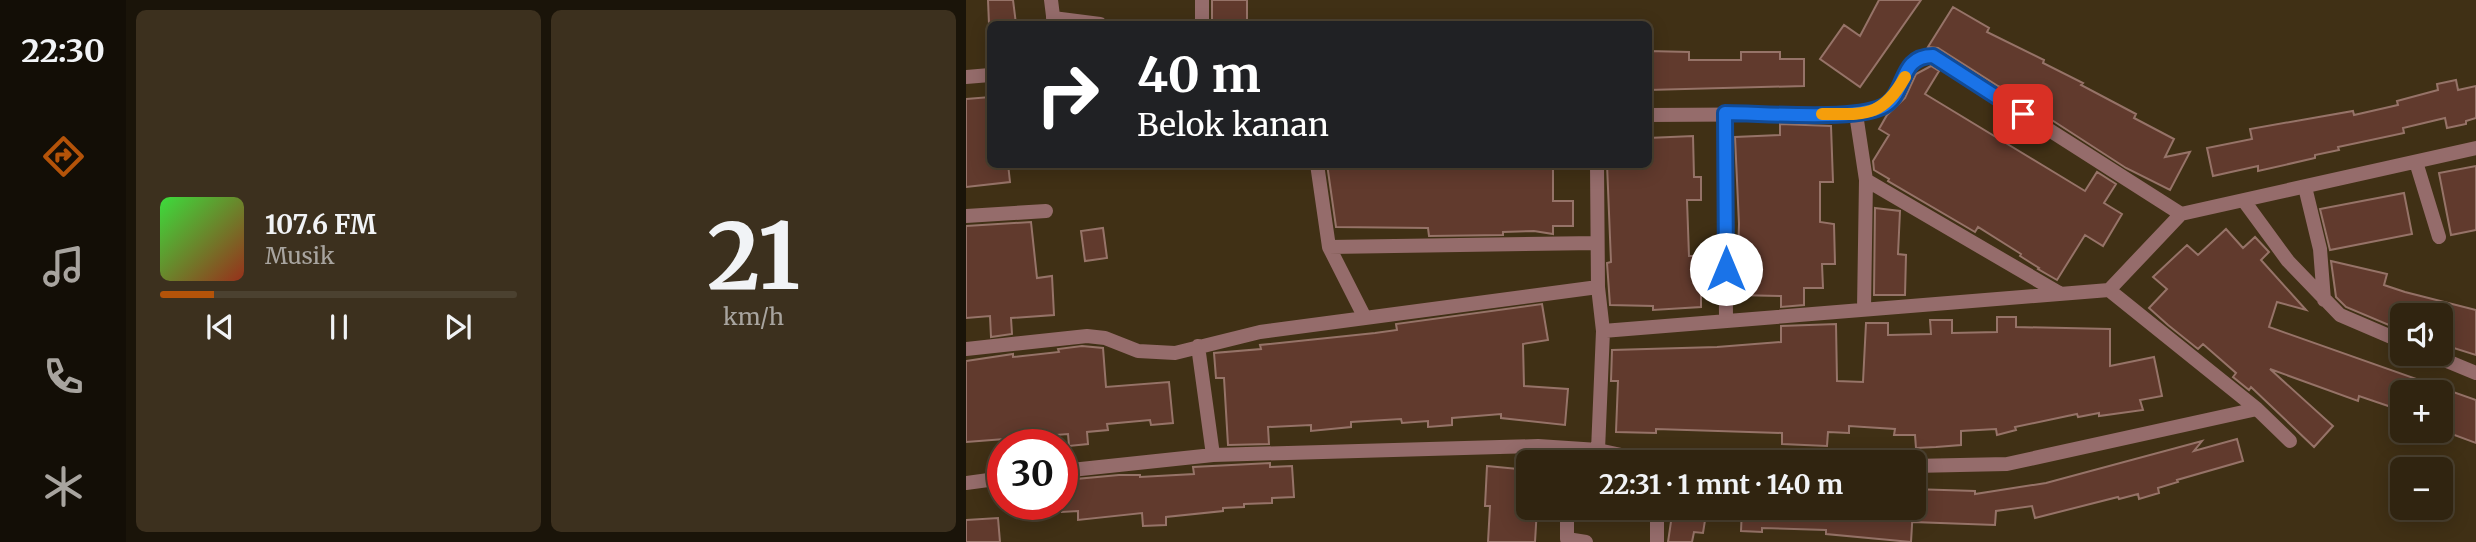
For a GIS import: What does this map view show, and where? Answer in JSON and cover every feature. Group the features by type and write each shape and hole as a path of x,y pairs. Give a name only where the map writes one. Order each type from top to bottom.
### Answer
{"street":[{"path":"1051,0 1054,21"},
{"path":"1202,0 1202,21"},
{"path":"1652,115 1856,114 1884,106 1894,97 1912,62 1922,56 1933,56 2181,214"},
{"path":"966,77 987,75"},
{"path":"1725,113 1726,321"},
{"path":"1856,114 1866,180 1864,309"},
{"path":"1603,331 2109,290 2181,214 2476,148"},
{"path":"2416,162 2440,237"},
{"path":"1318,168 1329,247 1366,318"},
{"path":"1597,168 1598,287 1603,331 1598,450"},
{"path":"1866,180 2062,295"},
{"path":"2305,187 2320,249 2324,300"},
{"path":"2244,201 2288,261 2340,315 2390,336"},
{"path":"966,216 1046,211"},
{"path":"1329,247 1597,243"},
{"path":"966,349 1087,336 1105,338 1138,351 1175,354 1260,332 1598,287"},
{"path":"2109,290 2257,409 2290,441"},
{"path":"1198,346 1213,455"},
{"path":"2453,364 2476,373"},
{"path":"1926,466 2007,464 2257,409"},
{"path":"1078,469 1213,455 1538,446 1551,450"},
{"path":"966,483 987,480"},
{"path":"1567,520 1567,539 1587,542"},
{"path":"1657,520 1657,542"}],"building":[{"path":"988,0 1013,0 1016,21 989,21"},
{"path":"1212,0 1247,0 1247,21 1212,21"},
{"path":"1879,0 1921,0 1860,87 1820,59 1844,25 1860,36"},
{"path":"1953,7 1989,28 1987,32 2044,60 2043,63 2083,83 2081,85 2136,114 2134,118 2174,139 2165,157 2190,152 2170,190 2126,168 2041,113 2044,108 1998,86 1938,48 1928,47"},
{"path":"1652,51 1689,52 1689,60 1741,60 1741,52 1780,52 1780,59 1804,59 1804,86 1652,90"},
{"path":"1931,66 1939,71 1925,94 2085,191 2097,172 2116,184 2104,203 2122,214 2103,246 2085,235 2057,280 1978,227 1975,232 1874,170 1873,161 1889,135 1879,129 1887,115 1905,98 1916,74"},
{"path":"2456,80 2458,90 2476,86 2476,118 2466,121 2466,124 2447,128 2445,118 2403,128 2404,133 2338,147 2339,150 2315,155 2315,158 2258,171 2258,166 2213,176 2207,148 2252,139 2250,129 2353,111 2354,115 2398,105 2397,101 2438,90 2437,84"},
{"path":"987,97 987,168 1008,168 1010,182 966,187 966,99"},
{"path":"1780,124 1831,126 1833,182 1820,182 1820,222 1834,224 1835,264 1822,264 1823,288 1804,288 1804,305 1781,307 1781,296 1735,295 1735,254 1738,254 1739,224 1735,137 1780,135"},
{"path":"1693,136 1694,177 1701,177 1701,200 1687,200 1689,256 1716,256 1716,295 1701,295 1701,307 1653,310 1653,306 1610,305 1607,263 1611,262 1607,168 1652,168 1652,138"},
{"path":"2476,166 2476,230 2451,235 2439,173"},
{"path":"1328,168 1553,168 1553,201 1573,201 1573,226 1553,226 1553,234 1534,231 1503,232 1503,235 1429,236 1428,228 1336,227"},
{"path":"2404,193 2412,234 2330,250 2320,209"},
{"path":"1875,208 1900,211 1898,254 1906,255 1905,295 1874,295"},
{"path":"1031,222 1037,278 1052,276 1054,315 1011,318 1012,334 991,337 990,316 966,318 966,226"},
{"path":"1103,228 1107,258 1085,261 1081,231"},
{"path":"2226,229 2243,248 2255,237 2269,252 2261,260 2306,310 2277,302 2269,327 2419,380 2390,380 2390,407 2359,396 2358,401 2270,369 2333,426 2314,447 2251,387 2249,390 2233,377 2236,373 2203,344 2198,349 2149,308 2167,289 2153,277 2187,245 2198,255"},
{"path":"2331,261 2387,274 2384,285 2448,303 2390,303 2390,326 2346,307 2336,297"},
{"path":"1542,304 1548,340 1523,344 1524,386 1568,389 1565,425 1501,418 1501,414 1452,418 1452,425 1428,427 1428,421 1402,423 1401,419 1351,422 1351,427 1311,431 1311,425 1268,427 1269,444 1228,445 1224,378 1216,378 1214,353 1261,349 1260,345 1397,330 1396,324"},
{"path":"2453,304 2476,310 2476,355 2453,348"},
{"path":"1997,317 2016,317 2016,327 2110,329 2110,366 2154,357 2162,396 2140,400 2143,410 2099,416 2099,413 2078,417 2077,414 2015,427 2016,430 1997,435 1996,429 1961,431 1961,445 1936,447 1916,448 1915,435 1894,435 1895,429 1849,426 1849,433 1828,432 1827,446 1782,444 1782,433 1656,429 1656,433 1616,432 1618,381 1611,381 1612,350 1781,342 1781,326 1836,324 1837,381 1863,382 1866,323 1888,323 1888,335 1931,334 1930,320 1952,320 1952,333 1997,332"},
{"path":"1082,346 1103,348 1106,387 1169,382 1173,423 1151,425 1150,420 1107,424 1108,430 1087,432 1088,444 1078,445 1078,429 987,429 987,440 966,442 966,361 1013,354 1013,357 1059,352 1058,349"},
{"path":"2453,392 2476,400 2476,443 2453,434"},
{"path":"2237,439 2243,461 2177,480 2178,482 2158,488 2159,493 2139,499 2138,494 2119,499 2118,497 2035,518 2032,506 1996,511 1995,525 1913,522 1926,520 1926,489 1975,491 1975,494 2046,483 2202,441 2194,451"},
{"path":"1270,463 1270,467 1292,466 1294,497 1272,498 1272,503 1244,504 1244,507 1223,508 1223,511 1166,517 1166,525 1143,526 1142,513 1078,520 1078,479 1119,475 1140,477 1194,474 1193,467"},
{"path":"1487,466 1516,469 1516,520 1536,520 1535,542 1488,542 1490,506 1485,506"},
{"path":"966,520 998,520 1000,542 966,542"},
{"path":"1671,520 1705,520 1703,533 1694,532 1692,542 1668,542"},
{"path":"1741,520 1912,520 1911,542 1826,534 1826,530 1762,528 1762,532 1741,531"}],"slow traffic":[{"path":"1822,114 1856,114 1884,106 1894,97 1905,77"}],"route":[{"path":"1726,269 1725,113 1856,114 1884,106 1894,97 1912,62 1922,56 1933,56 2023,114"}]}
